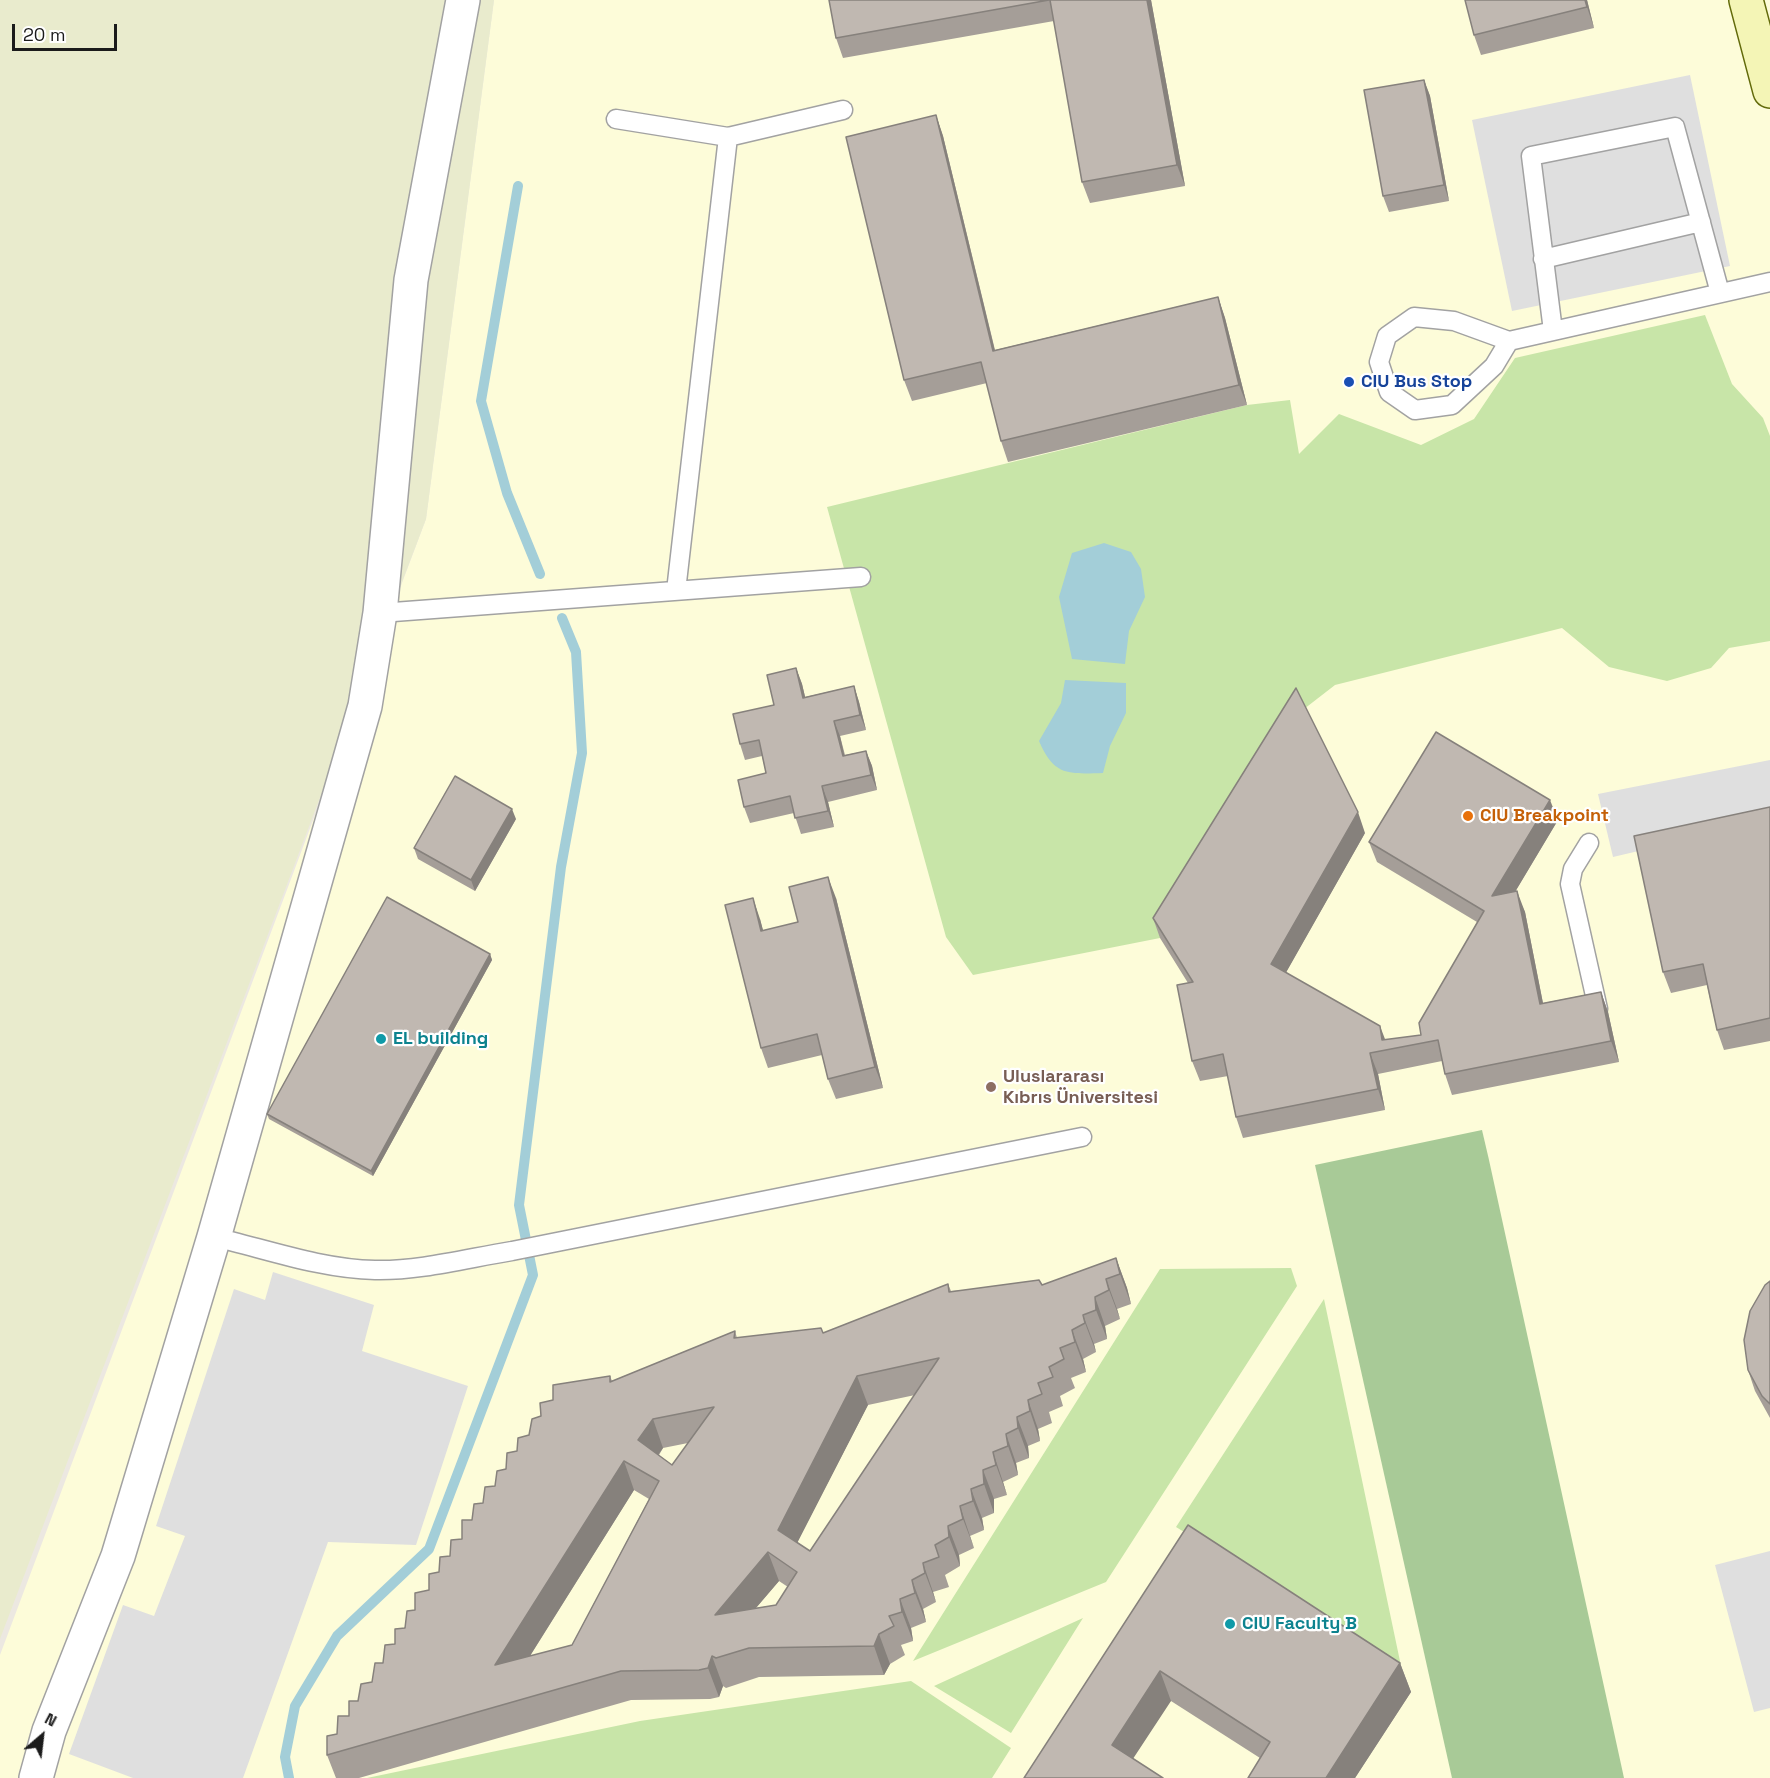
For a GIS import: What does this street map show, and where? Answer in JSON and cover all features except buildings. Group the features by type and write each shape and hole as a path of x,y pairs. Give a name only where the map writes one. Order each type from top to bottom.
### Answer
{"main road":[{"path":"1746,0 1770,91"}],"street":[{"path":"36,1778 49,1731 118,1556 214,1237 365,706 380,613 411,280 463,0"}],"lane":[{"path":"616,119 728,137 843,110"},
{"path":"1553,331 1531,156 1675,127 1720,293"},
{"path":"676,591 728,137"},
{"path":"1544,259 1701,222"},
{"path":"1509,341 1494,366 1452,405 1415,410 1389,392 1379,362 1387,336 1414,316 1454,321 1509,341 1770,282"},
{"path":"380,613 861,577"},
{"path":"1589,843 1573,869 1570,884 1598,1009"},
{"path":"214,1237 319,1262 376,1270 512,1251 1082,1137"}],"shaded area":[{"path":"0,0 494,0 426,519 0,1639"},
{"name":"Uluslararası Kıbrıs Üniversitesi","path":"494,0 1770,0 1770,1778 0,1778 0,1655 426,519"},
{"path":"1690,75 1730,266 1512,311 1472,120"},
{"path":"1770,760 1770,820 1613,857 1598,794"},
{"path":"273,1272 374,1305 362,1351 468,1386 416,1545 328,1542 243,1778 133,1778 69,1754 123,1605 154,1616 185,1536 156,1526 234,1289 265,1300"},
{"path":"1770,1551 1770,1708 1754,1712 1715,1565"}],"green space":[{"path":"1705,315 1732,384 1763,418 1770,436 1770,641 1729,648 1711,668 1667,681 1609,667 1562,628 1335,685 1304,709 1160,938 973,975 946,937 827,507 1247,405 1290,400 1299,454 1339,414 1421,445 1474,419 1515,358"},
{"path":"1482,1130 1624,1778 1452,1778 1315,1165"},
{"path":"1291,1268 1297,1286 1106,1582 913,1661 1160,1269"},
{"path":"1324,1299 1401,1666 1176,1527"},
{"path":"1083,1618 1011,1733 934,1686"},
{"path":"911,1681 1011,1748 992,1778 367,1778 640,1721"}],"water":[{"path":"1104,543 1131,552 1141,569 1145,597 1129,631 1125,664 1072,659 1059,597 1072,553"},
{"path":"1065,680 1126,683 1126,713 1110,746 1103,773 1064,771 1050,761 1039,741 1061,703"}],"waterway":[{"path":"518,186 481,401 507,493 540,574"},
{"path":"289,1778 285,1757 295,1706 337,1636 429,1549 533,1275 519,1205 561,867 582,753 576,652 562,618"}],"place":[{"name":"CIU Bus Stop","path":"1349,382"},
{"name":"CIU Breakpoint","path":"1468,816"},
{"name":"EL building","path":"381,1039"},
{"name":"Uluslararası Kıbrıs Üniversitesi","path":"991,1087"},
{"name":"CIU Faculty B","path":"1230,1624"}]}
